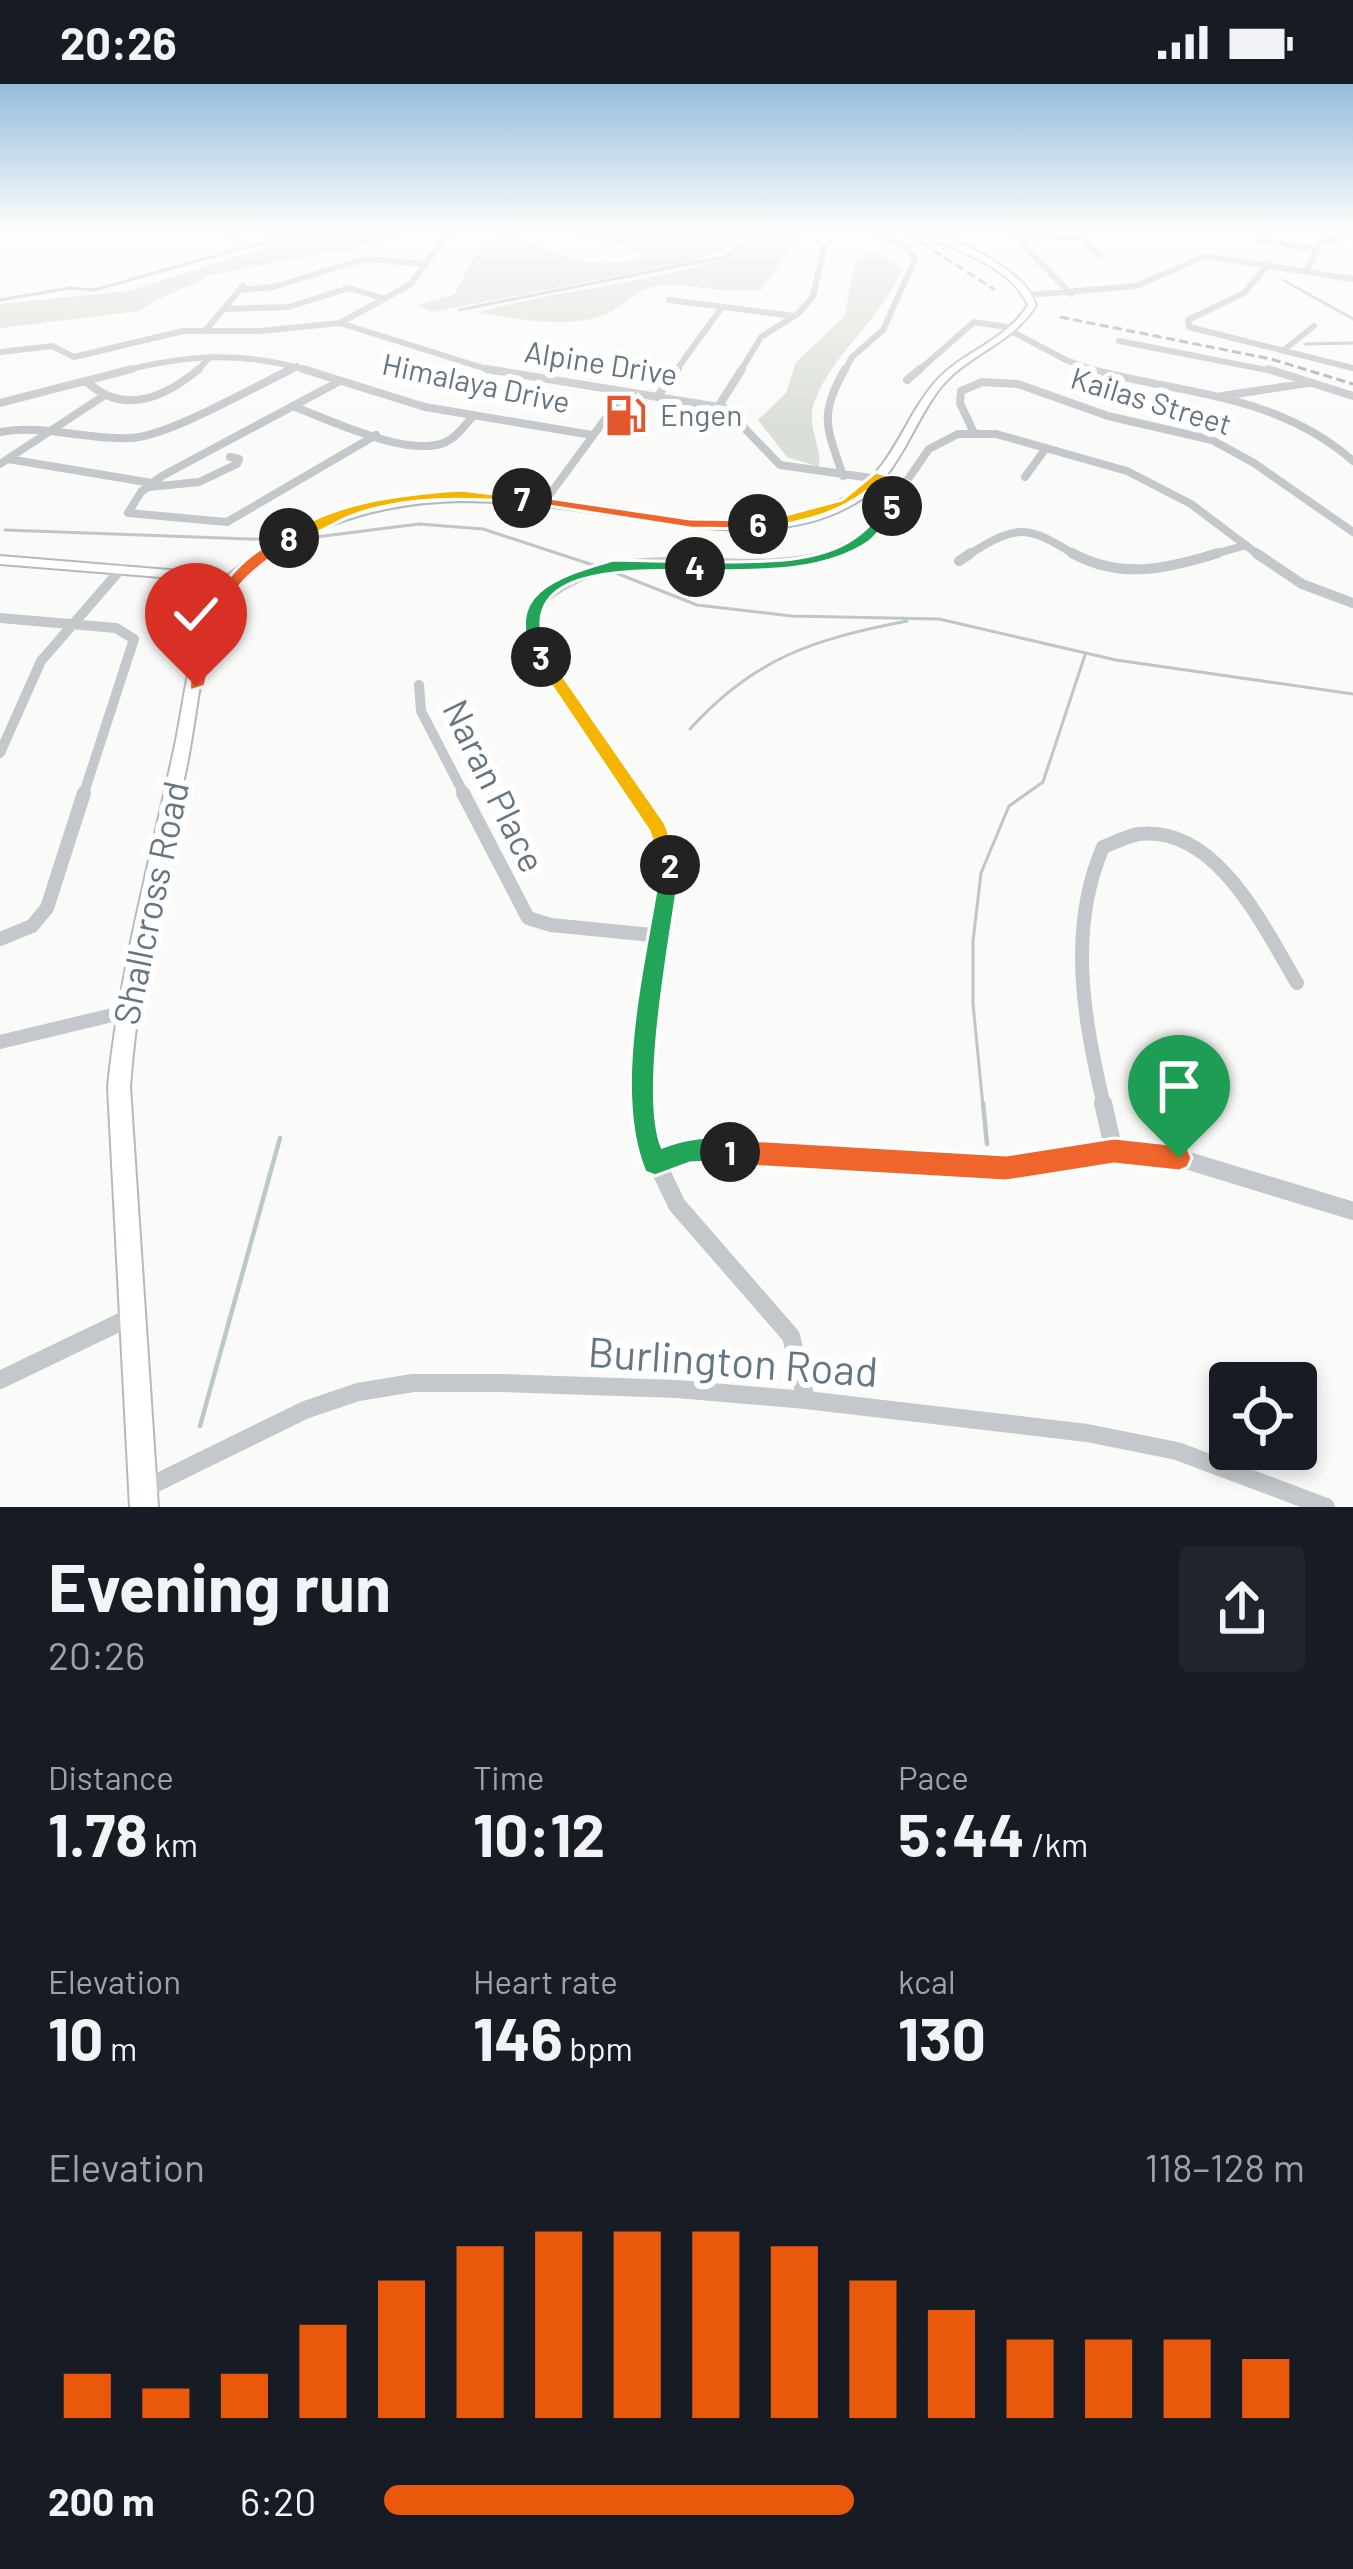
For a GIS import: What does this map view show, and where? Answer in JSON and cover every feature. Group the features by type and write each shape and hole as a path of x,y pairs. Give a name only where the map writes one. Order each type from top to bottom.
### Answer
{"street":[{"path":"205,331 237,294"},
{"path":"224,309 306,304 332,294"},
{"path":"370,294 385,299"},
{"path":"0,352 52,346 74,357 170,333 260,331 340,322 393,294"},
{"path":"718,407 761,337 795,316 813,294"},
{"path":"843,476 825,422 826,402 852,357 883,330 900,294"},
{"path":"1029,295 1041,294"},
{"path":"1244,294 1187,320 1187,325 1204,334 1353,368"},
{"name":"Shallcross Road","path":"143,1498 136,1314 118,1087 125,1012 215,608 231,579 305,529 363,508 460,494 545,501 690,524 759,524 806,517 847,503 876,476 942,379 1030,312 1029,295"},
{"path":"669,300 795,316"},
{"path":"657,397 722,307"},
{"name":"Alpine Drive","path":"340,322 501,373 718,407 737,417 780,465 906,483"},
{"path":"907,380 974,322 1011,329 1090,369 1221,397 1312,428 1353,461"},
{"path":"1285,349 1314,326"},
{"path":"242,357 260,331"},
{"path":"1119,341 1209,355 1318,382 1353,396"},
{"path":"86,381 102,397 151,398 187,382 210,356"},
{"name":"Himalaya Drive","path":"0,403 170,358 242,357 297,366 414,405 592,435"},
{"path":"0,432 26,425 127,439 147,437 297,366"},
{"path":"340,381 150,485 128,509 130,515 227,522 376,435"},
{"name":"Kailas Street","path":"974,433 960,403 961,391 982,382 1018,384 1108,416 1220,443 1353,532"},
{"path":"1221,397 1318,382"},
{"path":"0,383 12,400"},
{"path":"545,501 625,392"},
{"path":"4,462 102,397"},
{"path":"292,406 376,435 437,444 478,417"},
{"path":"426,452 454,448 478,417"},
{"path":"806,1400 791,1336 677,1205 644,1136 640,1096 670,879 666,845 532,642 534,608 562,582 601,567 766,566 838,551 874,531 935,442 974,433 1046,448 1164,486 1313,590 1353,603"},
{"path":"1025,477 1046,448"},
{"path":"4,462 150,485 206,480 238,464 239,459 230,457"},
{"path":"959,561 994,536 1017,529 1043,533 1096,564 1123,571 1246,545"},
{"path":"0,560 231,579"},
{"path":"0,752 41,661 121,569"},
{"path":"191,575 204,584 215,608"},
{"path":"0,618 116,628 134,639 47,908 32,926 0,939"},
{"name":"Naran Place","path":"419,685 421,711 528,918 551,925 662,936"},
{"path":"1114,1151 1099,1087 1084,966 1085,903 1103,847 1146,834 1203,852 1238,889 1297,982"},
{"path":"0,1042 125,1012"},
{"path":"655,1163 690,1150 1006,1168 1114,1151 1179,1158 1353,1211"},
{"path":"0,1380 136,1314"},
{"name":"Burlington Road","path":"143,1498 305,1410 358,1392 412,1383 677,1389 1127,1440 1220,1466 1326,1507"}],"shaded area":[{"path":"94,294 169,294 140,311 0,328 0,304"},
{"path":"454,294 523,294 432,312 417,305"},
{"path":"560,294 636,294 608,313 576,321 543,322 476,313"},
{"path":"849,294 889,294 833,367 814,403 819,467 787,457 758,420 786,393 796,362 844,317"}],"waterway":[{"path":"0,300 33,294"},
{"path":"459,310 537,294"},
{"path":"1309,294 1353,319"},
{"path":"1305,344 1353,343"},
{"path":"300,539 419,524 483,529 596,566"},
{"path":"5,530 279,540"},
{"path":"616,573 697,605 791,616 939,619 1116,660 1353,694"},
{"path":"690,729 738,684 788,655 843,635 907,621"},
{"path":"983,1106 973,1004 973,941 981,873 1009,806 1043,782 1085,655"},
{"path":"983,1103 987,1144"},
{"path":"200,1426 280,1138"}],"railway":[{"path":"1060,317 1271,359 1353,384"}],"place":[{"name":"Engen","path":"626,416"}],"route":[{"path":"196,686 218,600 231,579 305,529 351,511 411,498 482,494 721,526 806,517 847,503 876,476 906,483 874,531 838,551 766,566 601,567 551,589 531,615 532,642 658,829 670,863 641,1082 644,1136 655,1163 690,1150 1006,1168 1114,1151 1179,1158"}]}
